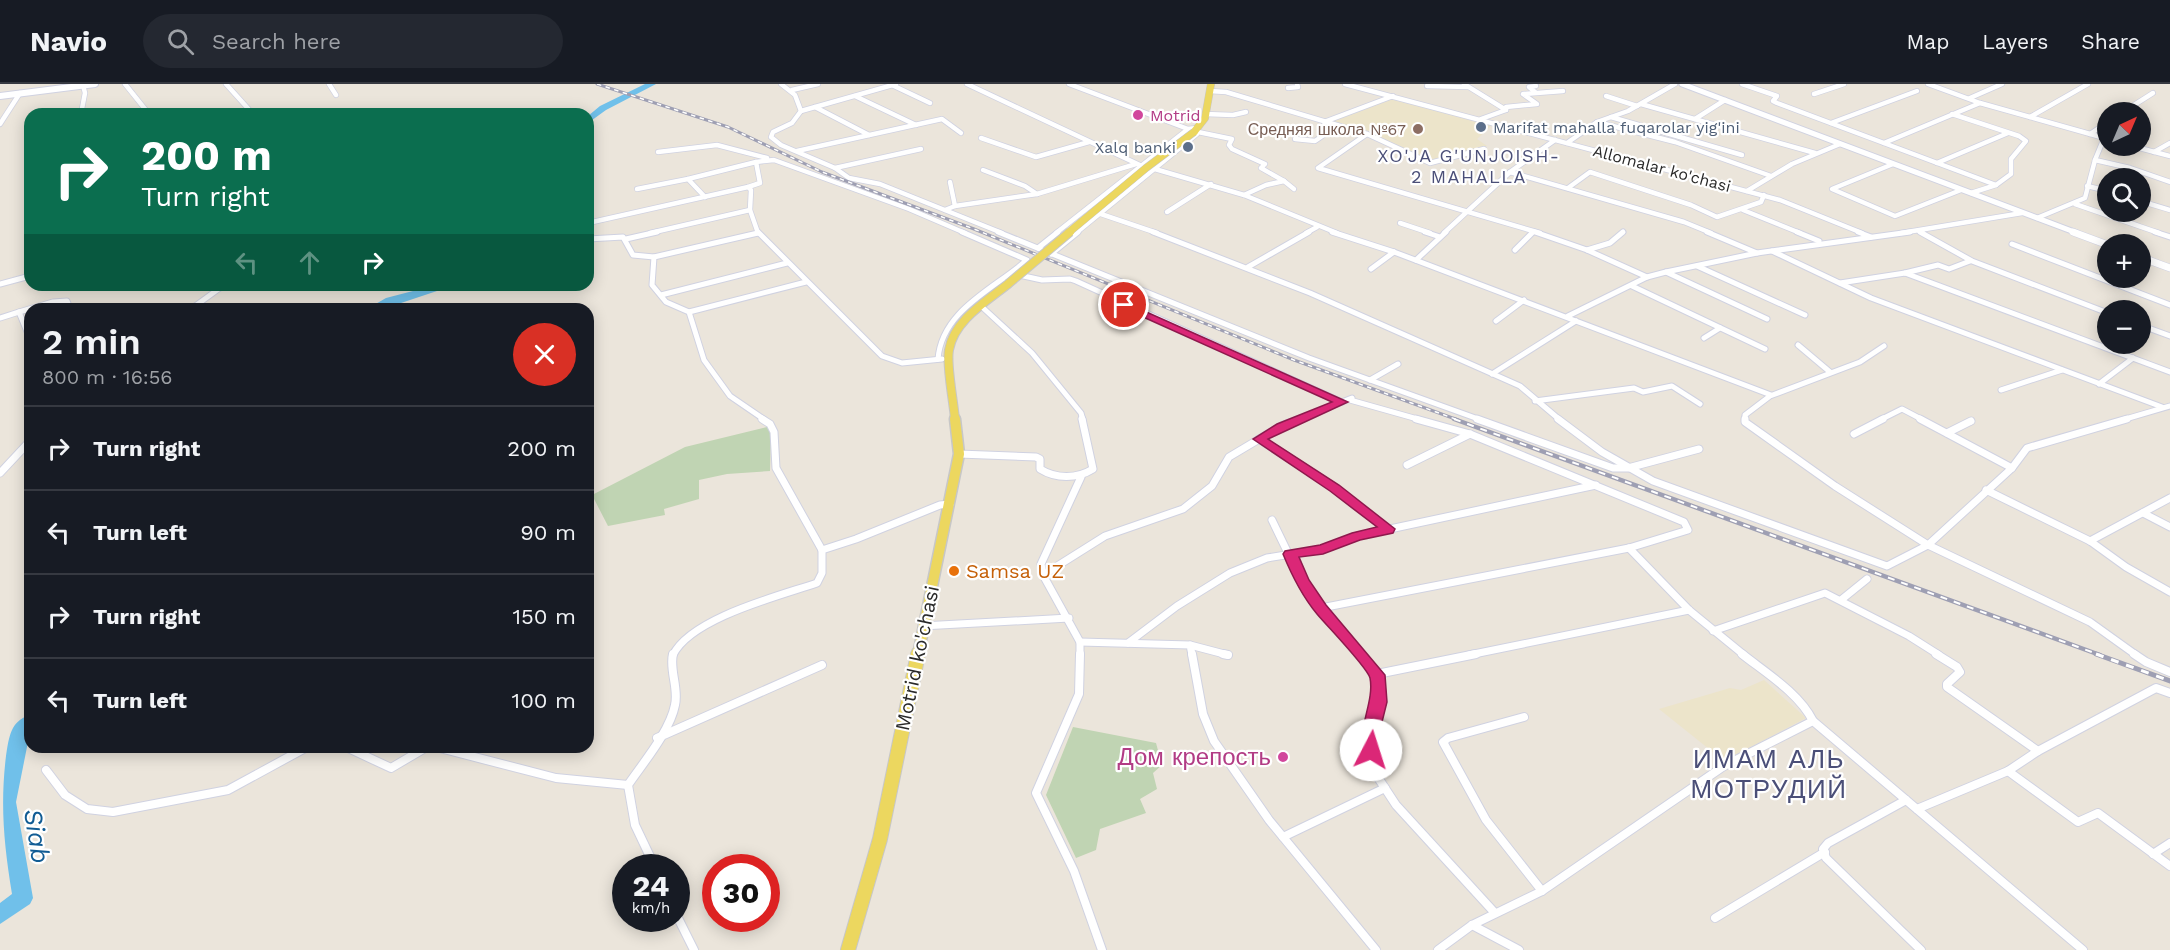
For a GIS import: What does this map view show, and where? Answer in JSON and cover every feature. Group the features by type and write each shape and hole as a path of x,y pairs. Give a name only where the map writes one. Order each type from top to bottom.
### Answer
{"main road":[{"path":"0,95 95,84"},
{"name":"Motrid ko'chasi","path":"848,950 880,839 959,454 942,358 953,337 968,317 1194,130 1205,114 1210,87"}],"street":[{"path":"125,84 144,108"},
{"path":"226,84 248,108"},
{"path":"329,84 336,95"},
{"path":"781,84 792,90 800,101 801,111"},
{"path":"792,90 818,84"},
{"path":"969,85 980,84"},
{"path":"1069,84 1194,130 1232,139 1229,145 1232,149 1265,164 1261,168 1294,189"},
{"path":"1288,88 1298,87 1297,84"},
{"name":"Allomalar ko'chasi","path":"1345,84 1764,195 1871,237"},
{"path":"1567,143 1597,122 1639,105 1675,84"},
{"path":"1682,84 2097,241"},
{"path":"1742,84 1777,96 1773,101 1777,103 1996,185"},
{"path":"1814,94 1844,84"},
{"path":"1928,84 1980,103 2097,136"},
{"path":"1970,98 2002,84"},
{"path":"2030,117 2088,84"},
{"path":"82,108 85,93 83,85"},
{"path":"930,103 894,85 801,111 792,123 773,132 771,137 781,145 835,168 840,174 860,181 880,184 1266,341 1613,468 1628,468 1699,449"},
{"path":"969,85 1146,168 1211,184 1244,195 1317,227 1394,252 1568,316 1771,395"},
{"path":"1427,86 1466,85 1506,110"},
{"path":"1536,86 1529,87 1541,94 1563,90"},
{"path":"1210,87 1367,134 1433,163 1484,149"},
{"path":"1831,123 1917,91"},
{"path":"1480,119 1506,110 1506,107 1512,105 1537,104 1523,94 1535,92"},
{"path":"0,124 20,93"},
{"path":"2139,102 2153,93"},
{"path":"855,96 916,125"},
{"path":"1324,122 1393,96"},
{"path":"1606,96 1815,153"},
{"path":"1695,119 1725,100"},
{"path":"1884,143 1980,103"},
{"path":"815,107 869,135"},
{"path":"1205,114 1233,115 1246,112"},
{"path":"1952,114 2026,141 2012,159 2011,174 1996,185 1971,193"},
{"path":"1611,117 1742,155"},
{"path":"797,151 942,119 961,133"},
{"path":"1597,122 1675,142 1771,176"},
{"path":"1295,139 1315,141 1337,126"},
{"path":"2090,134 2097,129"},
{"path":"1937,163 2008,133"},
{"path":"1367,134 1318,168 1533,232 1587,250 1647,277"},
{"path":"981,138 1036,157 1089,141"},
{"path":"1416,260 1510,172 1556,140"},
{"path":"2154,152 2170,143"},
{"path":"1747,191 1815,153 1840,144"},
{"path":"658,152 717,145 774,160 909,209 1027,260 1017,271 955,318 939,345 942,358 897,363 887,361 758,233 750,210 751,190 748,187"},
{"path":"835,168 921,149"},
{"path":"2151,151 2170,156"},
{"path":"2037,218 2076,204 2085,198 2098,156"},
{"path":"637,189 774,160"},
{"path":"2096,160 2130,168 2170,183"},
{"path":"594,222 760,183 756,162"},
{"path":"1893,164 1832,189 1895,216 1961,190"},
{"path":"1038,248 1135,172 1146,168"},
{"path":"1135,172 1146,168"},
{"path":"945,210 955,206 1037,194 1146,168"},
{"path":"983,170 1025,186 1037,194"},
{"path":"1510,172 1684,222 1757,253"},
{"path":"1568,188 1590,172 1691,205 1717,217 1761,202 1764,195"},
{"path":"688,179 705,197"},
{"path":"1244,195 1266,185 1284,181"},
{"path":"950,182 955,206"},
{"path":"1167,212 1211,184"},
{"path":"2087,186 2097,188"},
{"path":"2076,204 2170,237"},
{"path":"2151,204 2170,210"},
{"path":"594,238 616,236 626,239 750,210"},
{"path":"1743,210 1822,242"},
{"path":"1051,254 1097,212 1248,267 1375,320 1520,386 1535,401 1602,452 1653,481 1887,566 1928,545 2012,468 2027,448 2164,408"},
{"path":"1568,316 1647,277 1666,272 1822,242 1918,231 2022,213"},
{"path":"1400,223 1440,237"},
{"path":"1248,267 1317,227"},
{"path":"1918,231 1970,261 2097,309"},
{"path":"1515,250 1533,232"},
{"path":"1587,250 1610,243 1623,232"},
{"path":"626,239 633,255 654,257 758,233"},
{"path":"2012,244 2097,277"},
{"path":"1772,251 1871,298 2164,408 2170,414"},
{"path":"1371,268 1394,252"},
{"path":"654,257 652,285 666,302 689,312 806,282"},
{"path":"2151,260 2170,268"},
{"path":"1839,283 1905,273 1938,265 1948,269 1970,261"},
{"path":"661,295 787,263"},
{"path":"1697,266 1805,315"},
{"path":"1666,272 1767,319"},
{"path":"1905,273 2170,372"},
{"path":"1019,275 1041,280 1070,279 1076,281 1348,399 1470,434 1684,522 1688,527 1684,533 1629,548 1321,608"},
{"path":"0,284 24,278"},
{"path":"1632,286 1765,349"},
{"path":"2125,288 2170,305"},
{"path":"199,303 216,291"},
{"path":"50,303 60,300 68,303"},
{"path":"1496,321 1524,300"},
{"path":"981,306 1032,353 1081,413 1092,469 1081,477 1041,564 1043,575 1069,618 1080,642 1079,694 1036,793 1074,871 1102,950"},
{"path":"0,318 24,311"},
{"path":"19,312 24,324"},
{"path":"649,854 635,825 628,785 674,709 677,692 671,660 674,652 692,632 710,622 817,583 822,573 822,550 776,468 774,432 770,424 730,396 704,360 689,312"},
{"path":"1492,374 1576,321"},
{"path":"1704,338 1720,328"},
{"path":"2151,329 2170,336"},
{"path":"1798,345 1830,372"},
{"path":"1884,346 1859,362 1771,395 1754,404 1745,415 1745,422 1835,486 1928,545 2090,622 2146,662 2170,672"},
{"path":"2099,384 2133,358"},
{"path":"1370,380 1398,364"},
{"path":"2001,390 2062,370"},
{"path":"1535,401 1634,388 1643,392 1672,386 1700,404"},
{"path":"1043,575 1106,536 1183,508 1212,486 1229,458 1281,426 1348,399"},
{"path":"1854,434 1902,410 2012,468"},
{"path":"1947,433 1971,421"},
{"path":"1407,465 1470,434"},
{"path":"1259,439 1335,488 1388,529"},
{"path":"0,473 24,447"},
{"path":"959,454 1036,457 1040,459 1043,472 1081,477"},
{"path":"1128,643 1198,590 1247,565 1290,554 1323,549 1357,536 1596,485"},
{"path":"1986,490 2090,541 2126,567 2170,592"},
{"path":"2090,541 2170,498"},
{"path":"822,550 950,504"},
{"path":"2143,513 2170,527"},
{"path":"1272,520 1302,582 1377,675 1379,702 1371,730 1371,750 1377,776 1396,806 1494,912"},
{"path":"1629,548 1689,610 1797,699 1808,711 1812,721 2083,950"},
{"path":"1841,600 1867,579"},
{"path":"1713,631 1825,593 1909,636 1957,667 1960,672 1947,684 1947,687 2038,751"},
{"path":"1377,675 1689,610"},
{"path":"922,626 1069,618"},
{"path":"1080,642 1190,645 1228,655"},
{"path":"1190,645 1206,726 1215,742 1283,837 1376,950"},
{"path":"657,738 822,665"},
{"path":"1917,809 2008,771 2038,751 2156,688 2170,693"},
{"path":"1524,717 1448,738 1443,742 1486,820 1542,891"},
{"path":"1438,950 1472,924 1542,891 1724,766 1812,721"},
{"path":"46,770 65,795 87,809 113,812 228,790 296,753"},
{"path":"358,753 391,768 416,753"},
{"path":"459,753 556,778 628,785"},
{"path":"2008,771 2078,822 2098,813 2170,866"},
{"path":"1283,837 1385,788"},
{"path":"1906,800 1828,843 1823,849 1826,858 1920,950"},
{"path":"2153,854 2170,843"},
{"path":"1715,918 1825,852"},
{"path":"1472,924 1519,950"},
{"path":"685,932 694,950"}],"shaded area":[{"name":"Средняя школа №67","path":"1393,98 1492,125 1477,139 1487,146 1431,162 1363,133 1327,122"},
{"path":"1764,680 1806,718 1724,761 1659,709 1730,688 1741,690"}],"green space":[{"path":"771,426 770,471 727,474 699,480 699,499 664,509 665,515 608,526 594,499 594,494 685,447"},
{"path":"1073,727 1156,743 1162,765 1153,773 1157,789 1140,799 1146,813 1100,829 1096,850 1076,858 1046,795"}],"waterway":[{"name":"Siab","path":"594,115 603,108 652,84"},
{"name":"Siab","path":"386,303 427,291"},
{"name":"Siab","path":"0,915 23,898 6,802 20,730 24,727"}],"railway":[{"path":"597,84 728,127 822,172 974,229 1294,360 1458,420"},
{"path":"1454,419 2100,655"},
{"path":"2096,654 2170,681"}],"place":[{"name":"Motrid","path":"1138,115"},
{"name":"Marifat mahalla fuqarolar yig'ini","path":"1481,127"},
{"name":"Средняя школа №67","path":"1418,129"},
{"name":"Xalq banki","path":"1188,147"},
{"name":"Samsa UZ","path":"954,571"},
{"name":"Дом крепость","path":"1283,757"}],"district":[{"name":"XO'JA G'UNJOISH- 2 MAHALLA","path":"1469,166"},
{"name":"ИМАМ АЛЬ МОТРУДИЙ","path":"1769,774"}],"route":[{"path":"1124,305 1342,402 1281,426 1259,439 1335,488 1388,529 1357,536 1323,549 1290,554 1302,582 1377,675 1379,702 1371,730 1371,750"}]}
